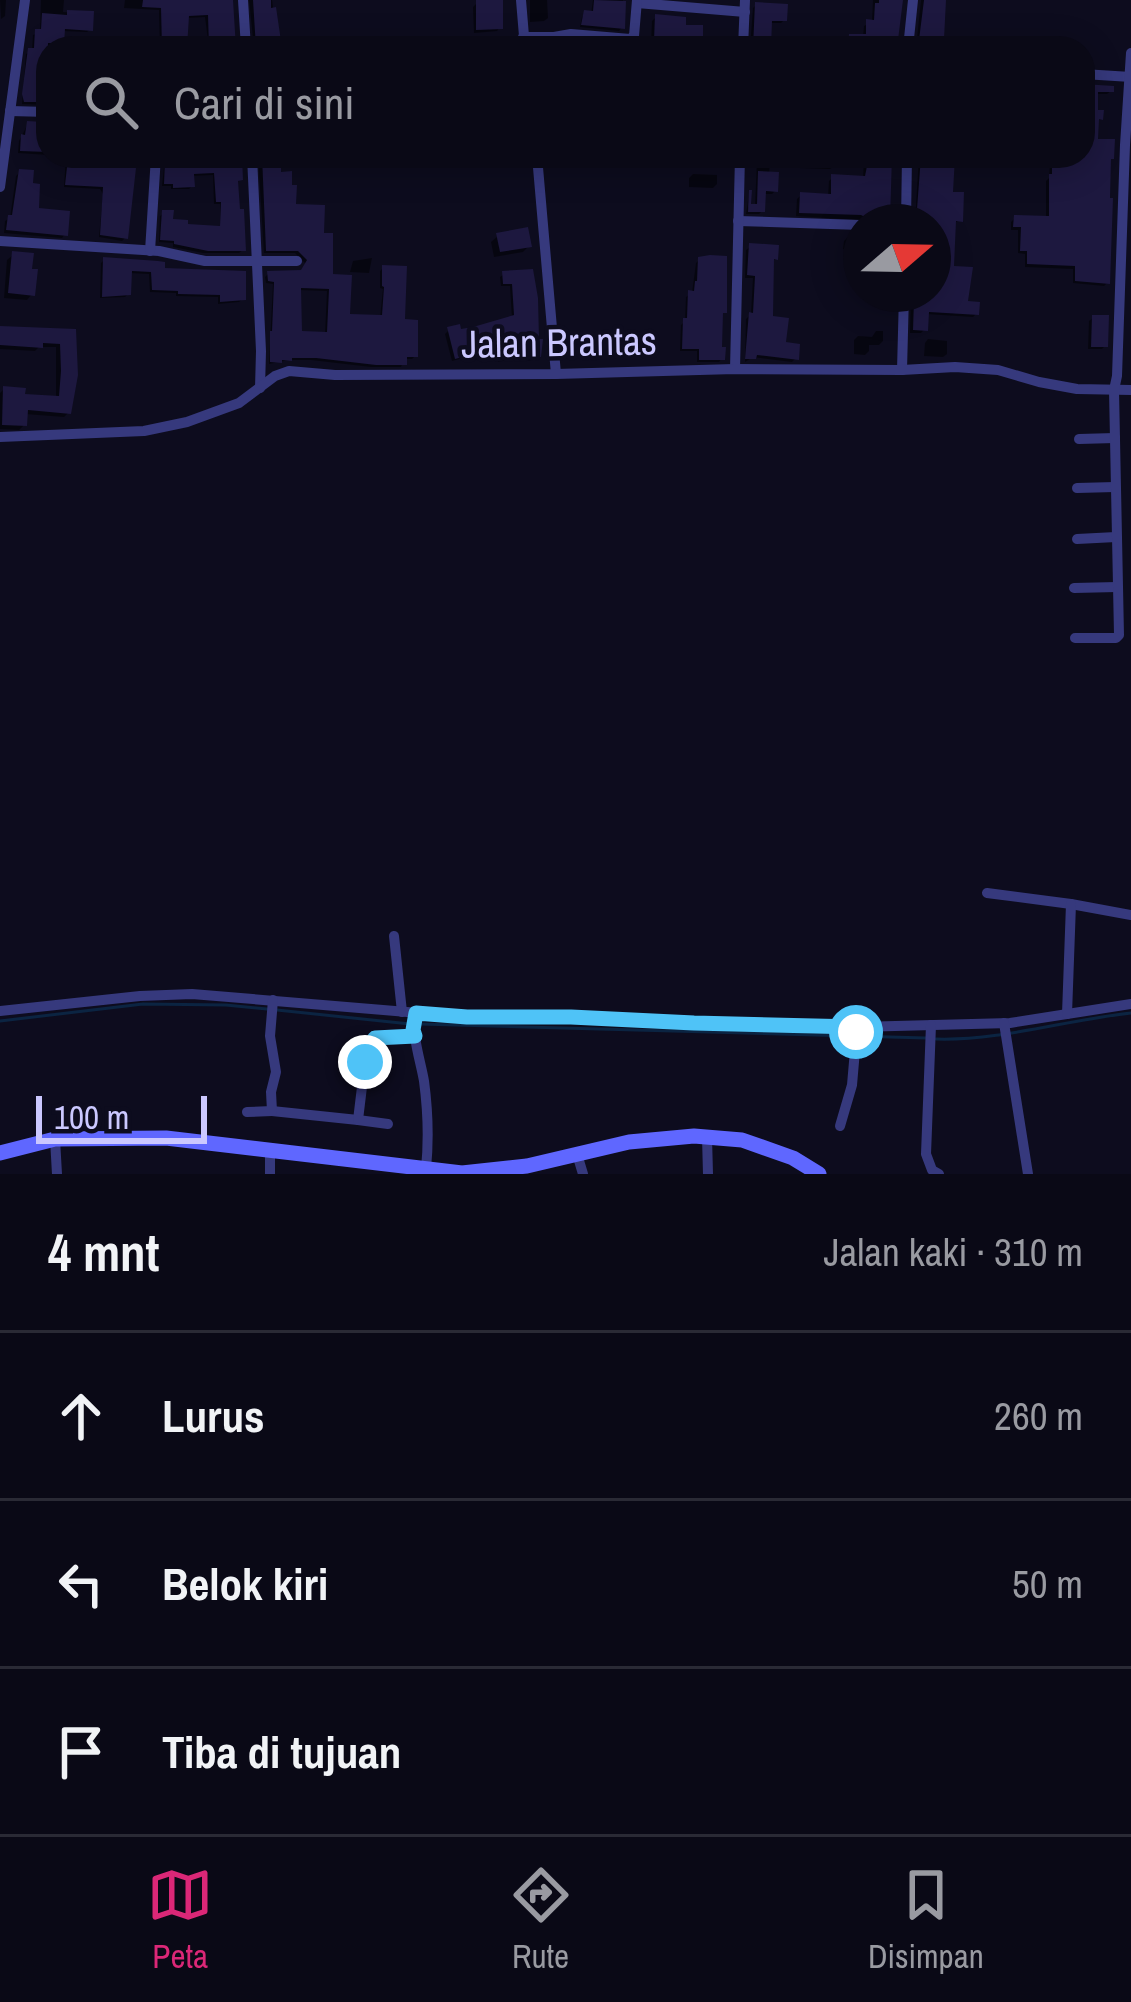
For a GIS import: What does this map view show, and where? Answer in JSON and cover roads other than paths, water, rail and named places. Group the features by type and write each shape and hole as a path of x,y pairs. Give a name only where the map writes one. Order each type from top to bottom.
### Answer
{"main road":[{"path":"0,1154 55,1139 166,1138 373,1168 427,1162 462,1172 496,1172 629,1142 707,1137 742,1140 793,1158 819,1174"}],"street":[{"path":"0,187 4,126 25,0"},
{"path":"243,0 245,36"},
{"path":"521,0 524,36"},
{"path":"910,36 914,0"},
{"path":"634,36 637,2 745,6 744,36"},
{"path":"560,36 595,36"},
{"path":"1075,638 1118,637 1114,390 1131,53"},
{"path":"1095,75 1130,76"},
{"path":"10,111 36,112"},
{"path":"150,250 155,168"},
{"path":"252,168 260,388"},
{"path":"538,168 556,374"},
{"path":"735,369 740,168"},
{"path":"906,204 907,168"},
{"path":"738,220 843,224"},
{"path":"0,241 150,250 205,261 297,261"},
{"path":"902,370 904,312"},
{"name":"Jalan Brantas","path":"0,437 144,431 187,422 239,404 275,376 290,371 556,374 955,367 998,370 1077,389 1131,390"},
{"path":"1114,417 1131,417"},
{"path":"1079,439 1114,438"},
{"path":"1077,488 1115,487"},
{"path":"1077,539 1116,537"},
{"path":"1117,563 1131,563"},
{"path":"1074,588 1117,587"},
{"path":"987,893 1131,915"},
{"path":"1067,1014 1071,904"},
{"path":"394,936 402,1012 415,1025 429,1133 427,1162"},
{"path":"0,1011 140,995 212,995 272,1007 402,1012"},
{"path":"358,1120 372,1041 415,1025 467,1017 571,1017 931,1035 1005,1029 1131,1004"},
{"path":"272,1007 270,1036 276,1072 272,1111"},
{"path":"1005,1029 1028,1174"},
{"path":"840,1126 852,1084 856,1033"},
{"path":"931,1035 926,1154 939,1174"},
{"path":"247,1112 388,1124"},
{"path":"707,1137 708,1174"},
{"path":"55,1139 57,1174"},
{"path":"270,1150 270,1174"},
{"path":"577,1154 583,1174"}],"waterway":[{"path":"0,1021 143,1004 267,1009"},
{"path":"277,1010 410,1024"},
{"path":"936,1039 984,1037 1131,1013"},
{"path":"420,1024 926,1038"}]}
